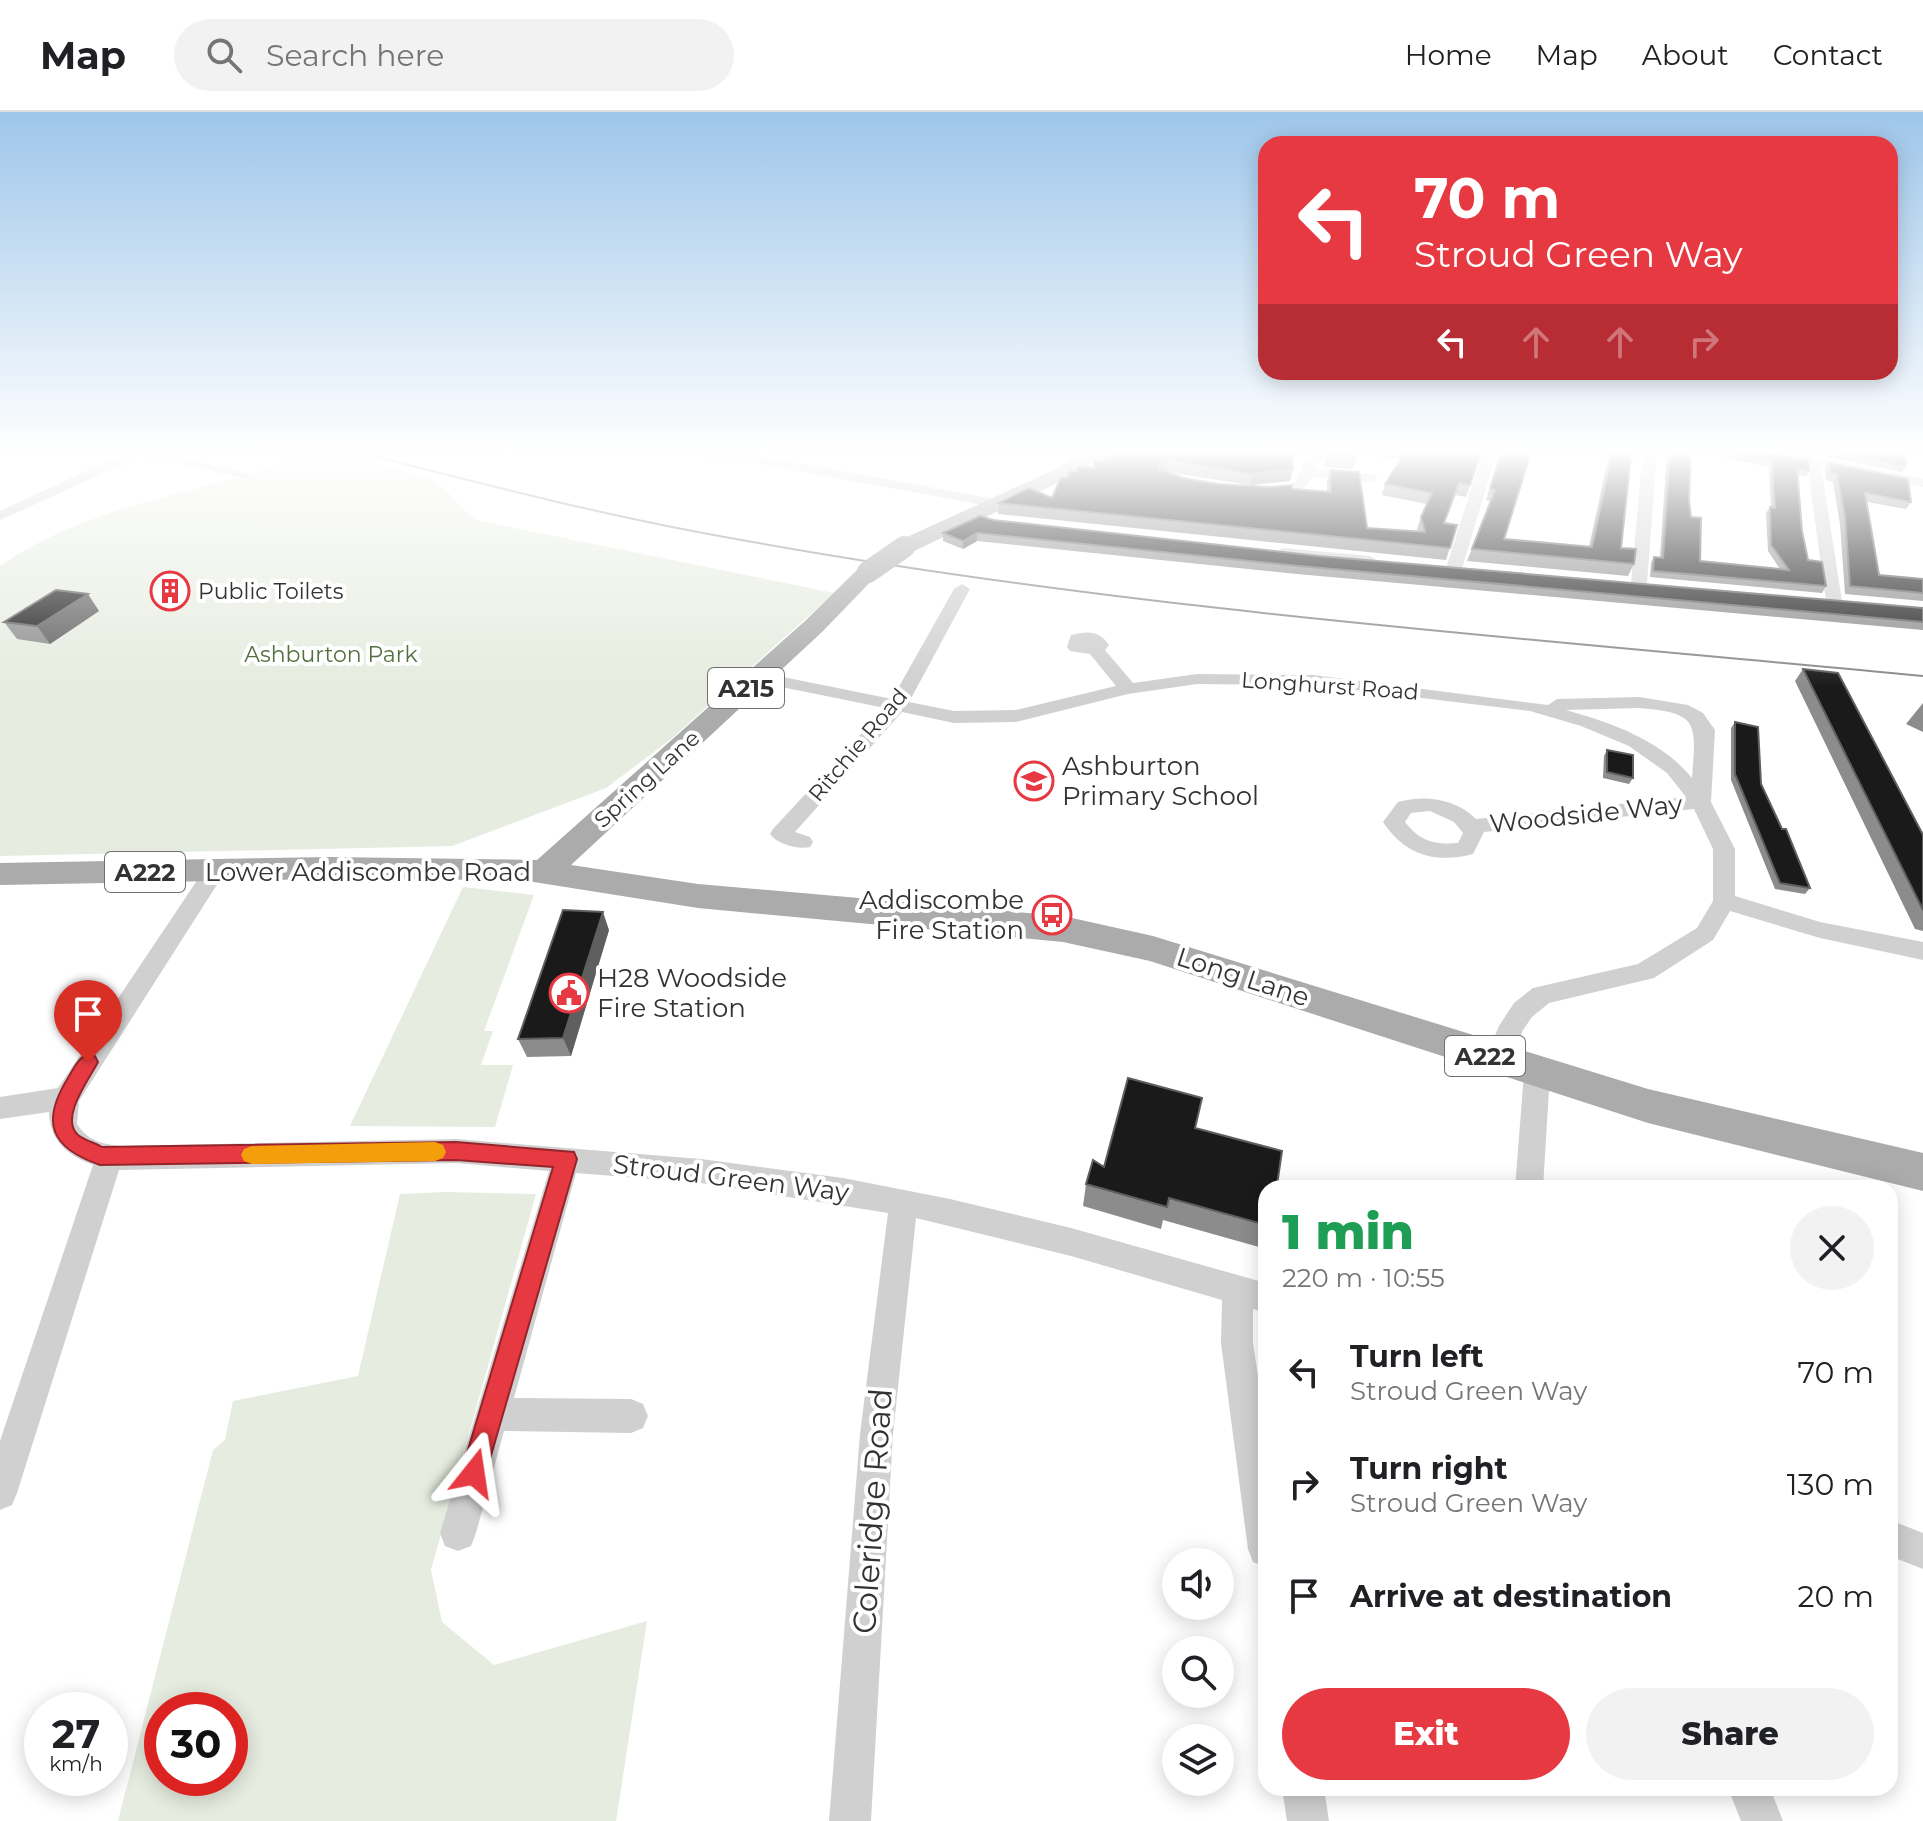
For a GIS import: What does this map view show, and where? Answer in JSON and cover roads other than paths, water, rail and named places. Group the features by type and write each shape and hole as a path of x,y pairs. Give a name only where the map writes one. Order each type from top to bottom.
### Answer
{"main road":[{"name":"Spring Lane","path":"545,871 868,572 904,547 949,529"},
{"name":"Lower Addiscombe Road","path":"0,874 420,868 545,871"},
{"name":"Long Lane","path":"545,871 698,896 1018,923 1099,936 1214,968 1648,1106 1923,1172"}],"street":[{"path":"1454,568 1464,529"},
{"path":"1639,584 1644,529"},
{"path":"1823,529 1834,601"},
{"path":"1272,552 1393,563"},
{"name":"Ritchie Road","path":"802,842 781,834 898,705 962,589"},
{"path":"1095,649 1128,689"},
{"name":"Longhurst Road","path":"758,677 954,717 1016,716 1128,689 1197,679 1278,678 1373,686 1531,706 1588,722 1636,742 1674,769 1701,802 1724,849 1724,901"},
{"name":"Longhurst Road","path":"1531,706 1651,703 1690,712 1703,723 1705,730 1701,802"},
{"name":"Woodside Way","path":"1471,826 1701,802"},
{"path":"0,1108 66,1098 214,872"},
{"path":"1528,1180 1521,1068 1504,1045 1523,1010 1542,995 1645,972 1705,934 1724,901 1820,930 1923,951"},
{"name":"Stroud Green Way","path":"66,1098 62,1112 64,1133 80,1149 109,1158 456,1151 714,1172 904,1202 1055,1238 1252,1294"},
{"path":"0,1493 109,1158"},
{"path":"458,1533 566,1159"},
{"name":"Coleridge Road","path":"850,1821 877,1430 887,1316 904,1202"},
{"path":"1252,1294 1237,1343 1258,1492"},
{"path":"490,1414 631,1416"},
{"path":"1898,1541 1923,1551"},
{"path":"1304,1796 1308,1821"},
{"path":"1752,1796 1762,1821"}],"tram line":[{"path":"681,529 883,564 1179,604 1923,676"}],"place":[{"name":"Public Toilets","path":"170,591"},
{"name":"Ashburton Primary School","path":"1034,781"},
{"name":"Addiscombe Fire Station","path":"1052,915"},
{"name":"H28 Woodside Fire Station","path":"569,993"}],"park label":[{"name":"Ashburton Park","path":"331,654"}]}
